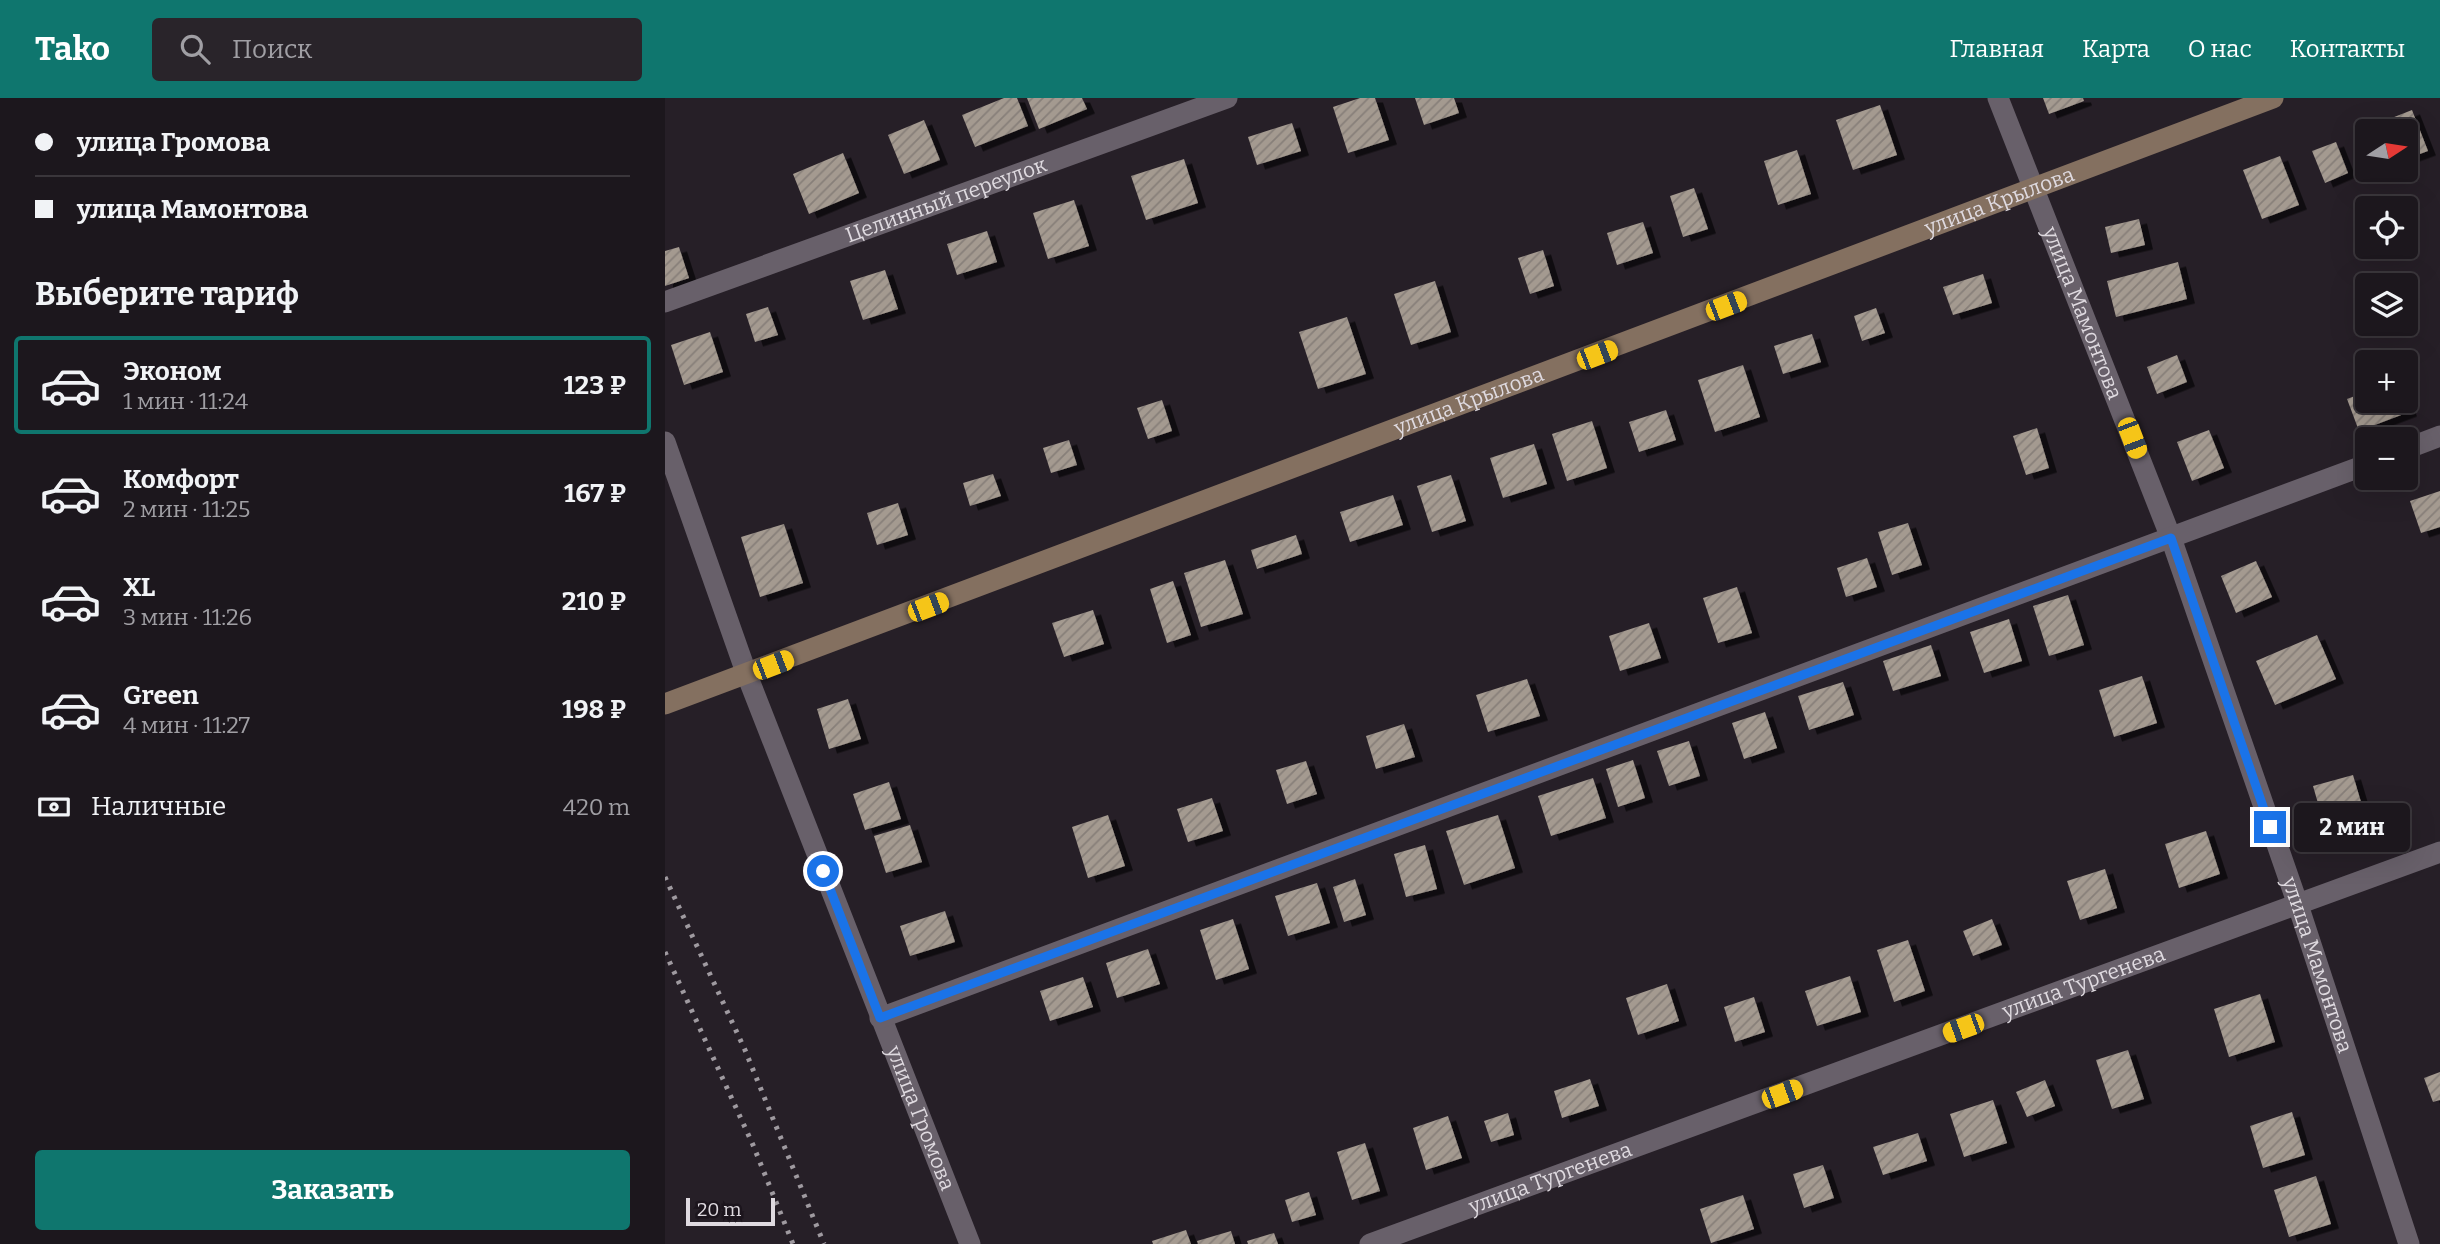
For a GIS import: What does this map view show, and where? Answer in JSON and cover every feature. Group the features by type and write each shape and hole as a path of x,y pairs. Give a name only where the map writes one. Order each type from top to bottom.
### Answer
{"street":[{"name":"Целинный переулок","path":"665,302 1227,98"},
{"name":"улица Мамонтова","path":"1998,98 2171,538 2298,905 2409,1244"},
{"name":"улица Крылова","path":"665,704 2035,190 2273,98"},
{"path":"2418,444 2440,436"},
{"name":"улица Громова","path":"665,442 747,675 970,1244"},
{"path":"880,1018 2355,469"},
{"name":"улица Тургенева","path":"1370,1244 2440,852"}],"building":[{"path":"1004,98 1017,98 1028,126 975,147 962,115"},
{"path":"1027,98 1082,98 1087,109 1039,129"},
{"path":"1360,98 1375,98 1389,140 1348,153 1333,107"},
{"path":"1415,98 1454,98 1459,113 1424,125"},
{"path":"2043,98 2083,98 2084,101 2049,114"},
{"path":"1880,105 1897,155 1853,170 1836,120"},
{"path":"2412,110 2416,119 2389,119"},
{"path":"924,120 940,160 904,174 888,135"},
{"path":"1292,123 1301,151 1257,165 1248,137"},
{"path":"2419,128 2428,151 2419,154"},
{"path":"2336,142 2348,173 2325,183 2312,151"},
{"path":"1797,150 1811,194 1778,205 1764,161"},
{"path":"843,153 859,193 809,214 793,174"},
{"path":"2280,156 2299,205 2262,219 2243,170"},
{"path":"1184,159 1198,203 1146,220 1131,176"},
{"path":"1694,188 1708,229 1683,237 1670,196"},
{"path":"1074,200 1089,246 1048,259 1033,213"},
{"path":"2139,219 2145,245 2111,253 2105,227"},
{"path":"1643,222 1653,253 1617,265 1607,233"},
{"path":"987,231 997,262 957,275 947,244"},
{"path":"679,247 689,278 665,286 665,251"},
{"path":"1543,250 1554,286 1530,294 1518,258"},
{"path":"2178,262 2187,299 2116,317 2107,281"},
{"path":"885,270 898,309 863,320 850,281"},
{"path":"1983,274 1992,303 1953,315 1943,287"},
{"path":"1435,281 1451,332 1411,345 1394,294"},
{"path":"768,307 778,335 755,342 746,314"},
{"path":"1876,308 1885,333 1862,341 1854,316"},
{"path":"1347,317 1366,374 1318,389 1299,332"},
{"path":"710,332 723,372 684,385 671,345"},
{"path":"1812,334 1821,362 1783,374 1774,346"},
{"path":"2177,355 2187,382 2157,394 2147,367"},
{"path":"1743,365 1760,417 1715,432 1698,380"},
{"path":"2355,396 2355,413 2406,413 2370,427 2358,427 2347,399"},
{"path":"1162,400 1172,431 1148,439 1137,408"},
{"path":"1666,410 1676,440 1639,452 1629,422"},
{"path":"1592,421 1607,468 1567,481 1552,434"},
{"path":"2037,428 2049,468 2026,475 2013,436"},
{"path":"2209,430 2224,468 2192,481 2177,442"},
{"path":"1069,440 1077,465 1051,473 1043,448"},
{"path":"1534,444 1547,484 1503,498 1490,458"},
{"path":"993,474 1001,496 970,506 963,483"},
{"path":"1451,475 1466,521 1432,532 1417,486"},
{"path":"2440,491 2440,527 2421,533 2410,501"},
{"path":"1393,495 1403,525 1350,542 1340,512"},
{"path":"898,503 908,535 877,545 867,513"},
{"path":"1908,523 1922,565 1892,575 1878,532"},
{"path":"784,524 803,583 760,597 741,537"},
{"path":"1296,535 1302,554 1257,569 1251,550"},
{"path":"1867,558 1877,587 1846,597 1837,568"},
{"path":"1225,560 1243,614 1201,627 1184,573"},
{"path":"2256,561 2272,597 2236,613 2221,576"},
{"path":"1173,581 1191,635 1167,643 1150,589"},
{"path":"1737,587 1752,633 1718,643 1703,598"},
{"path":"2068,595 2084,645 2049,656 2033,606"},
{"path":"1093,610 1104,644 1064,657 1052,623"},
{"path":"2009,619 2022,661 1984,673 1970,632"},
{"path":"1649,623 1661,658 1620,671 1609,636"},
{"path":"2317,635 2336,679 2275,705 2256,661"},
{"path":"1931,645 1941,676 1893,691 1883,661"},
{"path":"2142,676 2157,723 2114,737 2099,690"},
{"path":"1527,679 1540,716 1488,732 1476,695"},
{"path":"1843,682 1854,715 1809,730 1798,696"},
{"path":"848,699 861,739 829,749 817,709"},
{"path":"1765,712 1777,748 1744,759 1732,723"},
{"path":"1404,724 1415,757 1376,769 1366,736"},
{"path":"1689,741 1700,776 1669,786 1657,751"},
{"path":"1633,760 1645,798 1618,807 1606,769"},
{"path":"1306,761 1317,794 1287,804 1276,770"},
{"path":"2353,775 2366,819 2326,831 2313,786"},
{"path":"1593,778 1606,818 1551,836 1538,796"},
{"path":"889,782 901,819 865,830 853,794"},
{"path":"1212,798 1223,831 1188,842 1177,809"},
{"path":"1108,815 1125,866 1088,878 1072,827"},
{"path":"1498,815 1515,868 1464,885 1446,831"},
{"path":"910,825 922,862 886,873 874,836"},
{"path":"2206,831 2220,874 2179,888 2165,844"},
{"path":"1425,845 1437,889 1406,897 1394,854"},
{"path":"2105,869 2117,908 2080,920 2067,881"},
{"path":"1355,879 1366,915 1344,922 1333,887"},
{"path":"1317,883 1330,923 1288,936 1275,896"},
{"path":"945,911 955,942 910,956 900,926"},
{"path":"1233,919 1249,969 1216,980 1200,930"},
{"path":"1992,919 2002,945 1973,956 1963,931"},
{"path":"1908,940 1925,991 1894,1002 1877,950"},
{"path":"1148,949 1160,984 1117,998 1106,963"},
{"path":"1850,976 1861,1012 1817,1026 1805,991"},
{"path":"1083,977 1093,1007 1050,1021 1040,991"},
{"path":"1667,984 1679,1021 1638,1035 1626,998"},
{"path":"2260,994 2275,1042 2229,1057 2214,1009"},
{"path":"1754,997 1765,1032 1735,1042 1724,1007"},
{"path":"2128,1050 2144,1099 2112,1109 2096,1060"},
{"path":"2440,1072 2440,1100 2433,1102 2424,1078"},
{"path":"1590,1079 1599,1106 1562,1118 1554,1091"},
{"path":"2045,1080 2055,1106 2027,1117 2016,1092"},
{"path":"1993,1100 2007,1143 1964,1157 1950,1114"},
{"path":"2292,1112 2305,1155 2263,1168 2250,1126"},
{"path":"1508,1113 1514,1135 1491,1142 1484,1121"},
{"path":"1448,1116 1462,1158 1426,1170 1413,1128"},
{"path":"1918,1133 1927,1161 1883,1175 1873,1147"},
{"path":"1365,1143 1380,1191 1352,1200 1337,1152"},
{"path":"1823,1165 1834,1198 1804,1208 1793,1174"},
{"path":"2316,1176 2331,1224 2289,1237 2274,1190"},
{"path":"1309,1192 1316,1215 1292,1222 1285,1200"},
{"path":"1743,1195 1754,1229 1711,1243 1700,1209"},
{"path":"1186,1230 1191,1244 1153,1244 1152,1241"},
{"path":"1231,1231 1235,1244 1198,1244 1197,1241"},
{"path":"1274,1233 1278,1244 1248,1244 1247,1241"}],"railway":[{"path":"665,877 745,1050 824,1244"},
{"path":"665,952 753,1145 793,1244"}],"route":[{"path":"823,871 880,1018 2171,538 2270,827"}]}
